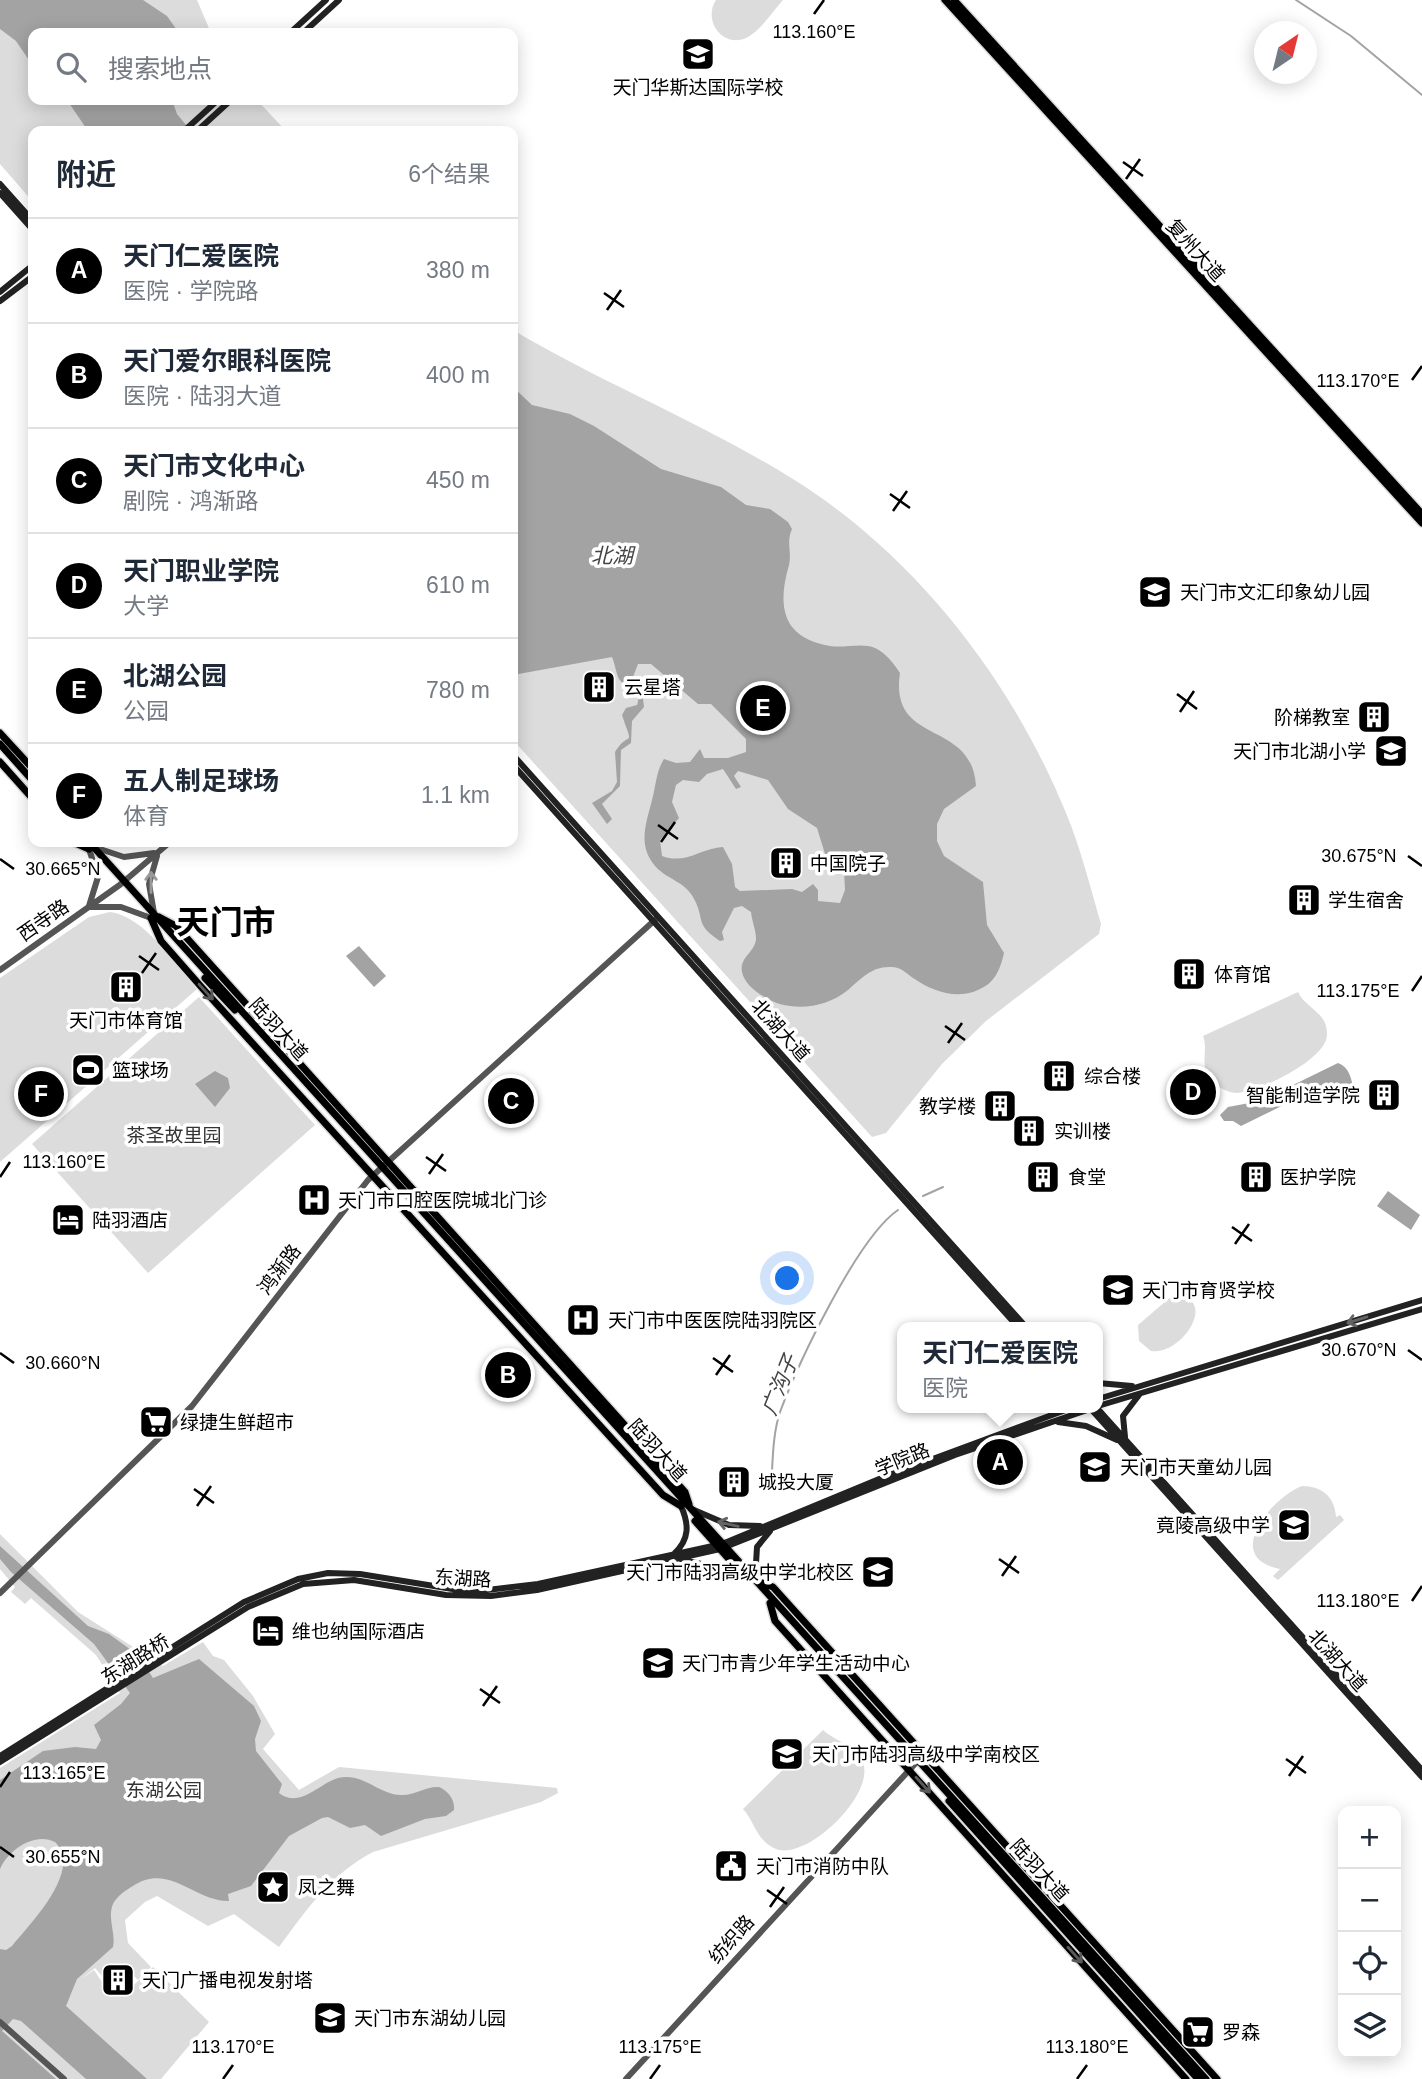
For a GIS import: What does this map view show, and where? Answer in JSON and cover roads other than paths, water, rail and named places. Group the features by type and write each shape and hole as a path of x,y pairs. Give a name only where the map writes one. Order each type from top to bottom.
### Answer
{"main road":[{"path":"295,28 326,0"},
{"path":"308,28 339,0"},
{"name":"复州大道","path":"945,0 1422,523"},
{"name":"复州大道","path":"954,0 1422,513"},
{"path":"189,126 212,105"},
{"path":"203,126 226,105"},
{"path":"0,184 28,222"},
{"path":"0,193 28,224"},
{"path":"0,292 28,269"},
{"path":"0,301 28,280"},
{"path":"0,733 28,764"},
{"path":"0,744 28,775"},
{"path":"0,751 28,782"},
{"name":"北湖大道","path":"518,761 1014,1322"},
{"path":"0,762 28,793"},
{"name":"北湖大道","path":"518,770 1021,1322"},
{"name":"陆羽大道","path":"93,847 380,1169"},
{"path":"153,916 176,926 369,1141 380,1169 663,1495 729,1525 770,1527"},
{"path":"153,916 161,941 359,1161 380,1169 685,1492 687,1530 676,1557 721,1568 773,1587 916,1761 1186,2079"},
{"name":"陆羽大道","path":"153,916 253,1031 380,1169"},
{"path":"220,987 244,1000"},
{"path":"253,1031 257,1048"},
{"name":"学院路","path":"1103,1404 1139,1389 1422,1300"},
{"name":"学院路","path":"1103,1398 1422,1309"},
{"path":"1050,1413 1044,1421 1079,1424 1124,1441 1122,1422 1125,1411 1139,1389 1103,1384"},
{"name":"学院路","path":"721,1546 1061,1413"},
{"name":"学院路","path":"1044,1421 1075,1413"},
{"name":"北湖大道","path":"1099,1413 1422,1770"},
{"name":"北湖大道","path":"1124,1441 1422,1777"},
{"name":"陆羽大道","path":"685,1507 752,1580 770,1604 775,1621 916,1761 1206,2079"},
{"path":"752,1580 757,1547 770,1527"},
{"name":"东湖路","path":"205,1631 264,1591 320,1574 360,1574 450,1590 492,1591 676,1557 721,1546"},
{"name":"东湖路桥","path":"78,1709 205,1631"},
{"path":"0,1756 78,1709"},
{"path":"0,1762 78,1709"},
{"path":"916,1761 1217,2079"},
{"name":"陆羽大道","path":"916,1761 1198,2079"}],"street":[{"path":"91,847 98,877 88,908 121,907 153,916 150,873 159,851"},
{"path":"98,847 124,857 145,856 159,851"},
{"name":"西寺路","path":"0,970 123,883 164,847"},
{"name":"鸿渐路","path":"0,1593 192,1406 380,1169 655,919"},
{"name":"纺织路","path":"626,2079 916,1761"},
{"path":"0,2022 64,2079"}],"water":[{"path":"0,0 143,0 167,16 175,28 28,28 28,59 16,41 0,29"},
{"path":"70,105 174,105 187,126 85,126"},
{"name":"北湖","path":"518,392 532,405 570,414 594,426 661,469 721,487 746,505 770,509 788,522 792,529 784,607 793,628 814,642 835,646 868,646 882,653 900,673 900,696 907,712 918,723 961,750 971,765 976,786 944,809 937,824 937,841 944,856 983,882 987,925 1004,953 1001,965 989,984 970,993 944,993 928,987 896,967 889,967 872,971 839,996 818,1005 784,1005 753,989 742,972 743,962 755,943 751,912 742,906 734,908 722,932 724,940 720,941 706,930 690,892 656,867 650,859 645,843 647,818 664,759 676,763 690,762 700,749 704,758 728,758 746,752 746,739 711,704 698,704 651,664 638,664 631,682 642,690 644,707 632,721 631,743 621,750 620,786 602,804 612,819 607,824 592,803 612,791 617,782 615,752 629,738 622,715 626,708 637,705 638,699 636,692 619,679 612,657 518,674","holes":["723,769 736,789 741,787 734,776 738,771 768,780 788,809 817,828 826,857 844,871 845,890 840,903 818,901 818,890 813,884 802,892 792,889 740,891 735,887 732,864 723,847 679,859 662,856 660,840 679,818 672,802 676,785 683,780 699,782 707,774"]},
{"path":"359,946 386,976 374,987 346,956"},
{"path":"1338,1063 1345,1067 1351,1077 1353,1089 1347,1093 1294,1100 1241,1126 1233,1121 1224,1121 1220,1115 1228,1107 1260,1101"},
{"path":"215,1071 228,1078 230,1088 215,1107 195,1084"},
{"path":"1388,1191 1420,1215 1411,1230 1377,1206"},
{"name":"东湖公园","path":"0,1546 88,1626 109,1634 138,1655 153,1678 199,1659 254,1706 261,1721 255,1739 256,1751 282,1784 279,1793 287,1797 302,1797 331,1781 347,1777 363,1781 385,1792 401,1795 439,1787 448,1793 453,1802 454,1810 446,1816 425,1819 381,1836 365,1825 350,1828 328,1817 322,1818 289,1836 251,1886 228,1894 229,1901 217,1900 170,1880 158,1878 146,1880 119,1896 111,1909 113,1947 77,1979 66,2006 147,2079 86,2079 21,2021 13,2019 2,2031 56,2079 0,2079 0,1949 6,1950 12,1946 41,1911 59,1882 63,1867 62,1854 55,1842 39,1839 16,1849 0,1869 0,1780 43,1751 75,1747 96,1749 101,1740 94,1725 121,1704 130,1693 94,1644 11,1572 0,1559"}],"waterway":[{"path":"1296,0 1351,36 1422,95"},
{"name":"广沟子","path":"923,1196 943,1187"},
{"path":"772,1471 775,1433 780,1412 814,1334 865,1247 898,1210"}],"place":[{"name":"天门华斯达国际学校","path":"698,54"},
{"name":"天门市文汇印象幼儿园","path":"1155,592"},
{"name":"云星塔","path":"599,687"},
{"name":"北湖公园","path":"763,708"},
{"name":"阶梯教室","path":"1374,717"},
{"name":"天门市北湖小学","path":"1391,751"},
{"name":"中国院子","path":"786,863"},
{"name":"学生宿舍","path":"1304,900"},
{"name":"体育馆","path":"1189,974"},
{"name":"天门市体育馆","path":"126,987"},
{"name":"篮球场","path":"88,1070"},
{"name":"综合楼","path":"1059,1076"},
{"name":"天门职业学院","path":"1193,1092"},
{"name":"五人制足球场","path":"41,1094"},
{"name":"智能制造学院","path":"1384,1095"},
{"name":"天门市文化中心","path":"511,1101"},
{"name":"教学楼","path":"1000,1106"},
{"name":"实训楼","path":"1029,1131"},
{"name":"食堂","path":"1043,1177"},
{"name":"医护学院","path":"1256,1177"},
{"name":"天门市口腔医院城北门诊","path":"314,1200"},
{"name":"陆羽酒店","path":"68,1220"},
{"name":"天门市育贤学校","path":"1118,1290"},
{"name":"天门市中医医院陆羽院区","path":"583,1320"},
{"name":"天门爱尔眼科医院","path":"508,1375"},
{"name":"绿捷生鲜超市","path":"156,1422"},
{"name":"天门仁爱医院","path":"1000,1462"},
{"name":"天门市天童幼儿园","path":"1095,1467"},
{"name":"城投大厦","path":"734,1482"},
{"name":"竟陵高级中学","path":"1294,1525"},
{"name":"天门市陆羽高级中学北校区","path":"878,1572"},
{"name":"维也纳国际酒店","path":"268,1631"},
{"name":"天门市青少年学生活动中心","path":"658,1663"},
{"name":"天门市陆羽高级中学南校区","path":"787,1754"},
{"name":"天门市消防中队","path":"731,1866"},
{"name":"凤之舞","path":"273,1887"},
{"name":"天门广播电视发射塔","path":"118,1980"},
{"name":"天门市东湖幼儿园","path":"330,2018"},
{"name":"罗森","path":"1198,2032"}],"district":[{"name":"天门市","path":"226,922"}],"park label":[{"name":"茶圣故里园","path":"174,1135"}]}
